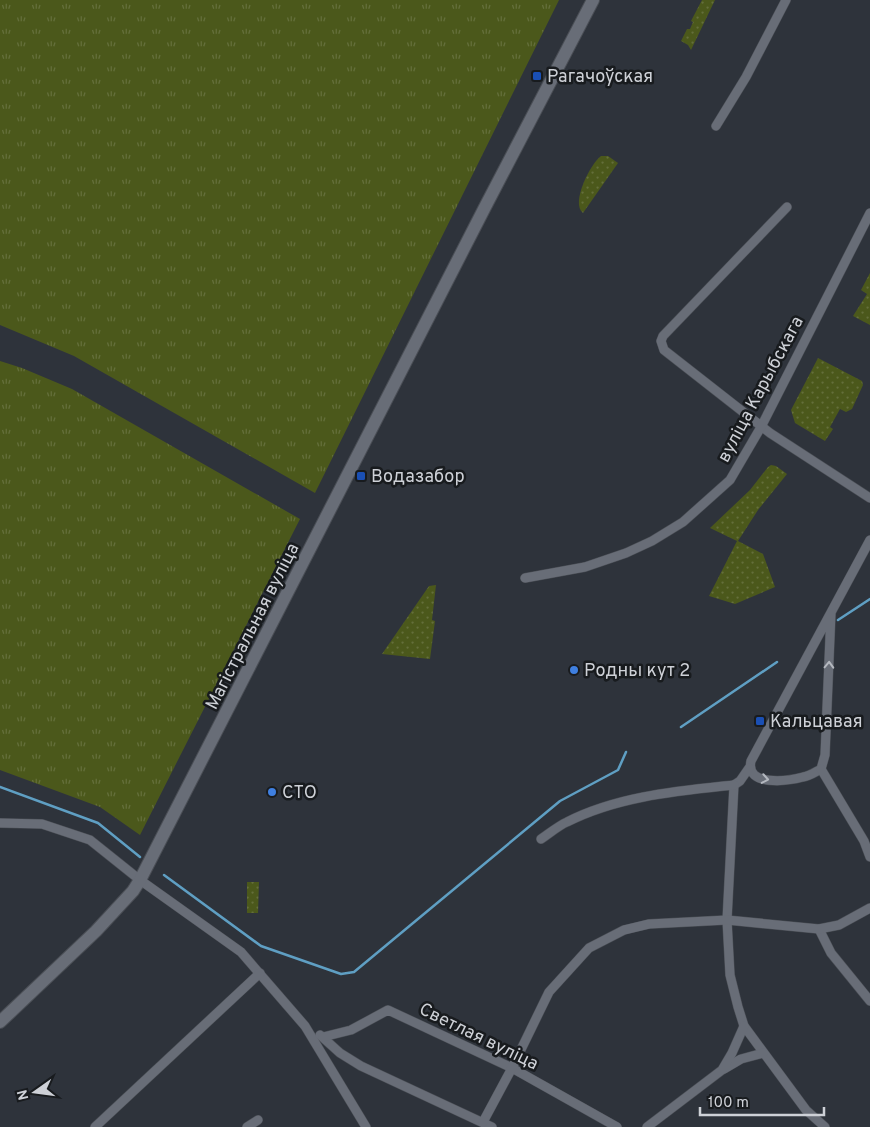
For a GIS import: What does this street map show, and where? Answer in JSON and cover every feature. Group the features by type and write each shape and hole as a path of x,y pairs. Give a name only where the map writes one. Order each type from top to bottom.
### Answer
{"main road":[{"name":"Магістральная вуліца","path":"0,1022 96,931 133,891 140,880 593,0"}],"street":[{"path":"716,126 746,77 786,0"},
{"path":"786,207 663,336 661,341 664,350 761,427 870,498"},
{"name":"вуліца Карыбскага","path":"525,578 596,564 626,553 673,530 699,510 730,480 761,427 870,213"},
{"path":"541,839 565,822 594,810 653,795 734,786 740,781 749,768 768,727 870,540"},
{"path":"749,768 758,778 770,780 803,778 821,768 825,755 831,613"},
{"path":"821,768 864,841 870,857"},
{"path":"734,786 727,920 730,975 744,1026 806,1110 825,1127"},
{"path":"0,823 42,824 90,840 140,880 241,952 305,1026 366,1127"},
{"path":"483,1122 512,1068 548,992 589,948 624,930 649,924 727,920 819,929 839,925 870,908"},
{"path":"819,929 831,953 870,1001"},
{"path":"95,1127 260,973"},
{"name":"Светлая вуліца","path":"323,1037 351,1030 388,1010 512,1068 617,1127"},
{"path":"305,1026 323,1037 340,1053 361,1066 492,1127"},
{"path":"722,1070 744,1026"},
{"path":"328,1063 340,1053"},
{"path":"648,1127 722,1070 741,1059 763,1053"},
{"path":"247,1127 258,1120"}],"green space":[{"path":"0,0 559,0 315,493 74,356 0,325"},
{"path":"702,0 715,0 691,50 688,45 681,41 687,29 690,29 693,22 691,21"},
{"path":"601,156 608,156 618,163 583,213 579,201 580,192 587,174"},
{"path":"870,273 870,325 853,316 867,294 861,290"},
{"path":"818,358 862,381 863,385 852,409 846,412 840,409 830,427 833,429 825,441 795,423 791,410"},
{"path":"0,361 72,389 300,519 140,835 100,807 0,770"},
{"path":"771,465 776,466 787,474 758,510 738,541 763,554 775,587 735,604 709,596 737,541 710,528 750,490"},
{"path":"436,585 432,620 435,621 430,659 382,654 429,586"},
{"path":"247,882 259,882 258,913 247,913"}],"waterway":[{"path":"838,620 870,599"},
{"path":"681,727 777,662"},
{"path":"164,875 261,946 341,974 354,972 560,801 618,770 626,752"},
{"path":"0,787 98,823 140,857"}],"place":[{"name":"Рагачоўская","path":"537,76"},
{"name":"Водазабор","path":"361,476"},
{"name":"Родны кут 2","path":"574,670"},
{"name":"Кальцавая","path":"760,721"},
{"name":"СТО","path":"272,792"}]}
